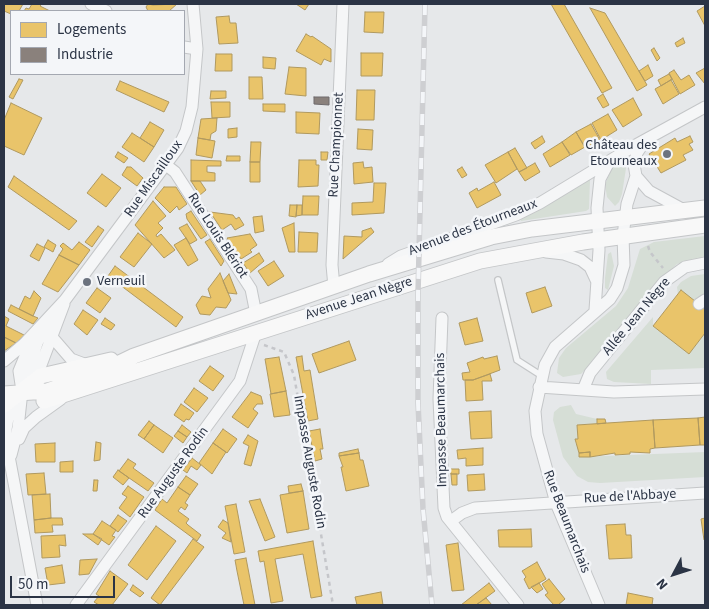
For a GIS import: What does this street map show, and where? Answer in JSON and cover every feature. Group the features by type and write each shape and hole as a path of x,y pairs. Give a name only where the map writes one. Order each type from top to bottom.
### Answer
{"main road":[{"name":"Avenue Jean Nègre","path":"22,391 47,391 103,371 134,356 370,274 492,238 532,229 705,208"},
{"name":"Avenue Jean Nègre","path":"22,391 42,402 66,396 254,337 438,274 528,251 705,225"},
{"name":"Avenue Jean Nègre","path":"22,391 41,376 134,356"},
{"path":"4,386 22,391"},
{"path":"4,394 22,391"},
{"path":"4,405 22,391"}],"street":[{"path":"91,4 104,10"},
{"name":"Rue Miscailloux","path":"39,326 65,300 166,165 186,132 192,107 197,49 193,4"},
{"name":"Rue Championnet","path":"334,287 332,264 343,4"},
{"path":"185,47 197,49"},
{"name":"Avenue des Étourneaux","path":"370,274 401,256 516,215 705,107"},
{"name":"Rue Beaumarchais","path":"599,605 556,503 536,434 535,411 545,365 555,347 595,310 610,299 617,288 624,265 623,236 625,217 636,176 634,164 637,153 644,142"},
{"path":"595,310 598,286 597,222 600,179 610,160"},
{"name":"Rue Louis Blériot","path":"166,165 175,172 251,289 256,314"},
{"path":"636,176 649,191 684,210"},
{"path":"528,251 564,254 581,260 590,267 598,286"},
{"name":"Allée Jean Nègre","path":"583,390 590,374 664,282 685,268 705,263"},
{"path":"37,605 5,435 8,418 22,391 41,365 65,300"},
{"path":"22,391 37,342 53,312"},
{"name":"Impasse Beaumarchais","path":"442,318 439,399 444,508 451,521 518,605"},
{"path":"22,391 19,371 22,360 39,326"},
{"path":"4,361 24,344 39,326"},
{"path":"52,337 71,359 87,365"},
{"name":"Rue Auguste Rodin","path":"76,605 240,382 254,337"},
{"path":"540,382 583,390 614,392 705,389"},
{"path":"10,459 24,428 66,396"},
{"path":"4,448 10,459"},
{"name":"Rue de l'Abbaye","path":"556,503 705,493"},
{"path":"451,521 462,513 475,508 556,503"}],"lane":[{"path":"498,280 517,360 540,382"}],"path":[{"path":"648,245 650,252 664,270"},
{"name":"Impasse Auguste Rodin","path":"254,337 284,352 294,375 333,605"}],"shaded area":[{"path":"622,159 627,162 622,194 615,206 607,197 605,185 612,167"},
{"path":"587,178 590,180 589,209 586,211 521,221 519,217"},
{"path":"705,236 705,257 677,264 653,287 581,374 563,377 557,373 559,358 566,348 616,306 628,288 640,249 654,242"},
{"path":"611,252 614,266 608,290 605,288 605,278 608,254"},
{"path":"705,274 705,294 694,301 681,290 678,294 677,287 681,282 691,276"},
{"path":"653,317 653,326 689,354 705,333 705,368 651,370 651,384 614,382 607,379 606,372"},
{"path":"571,405 576,414 597,419 597,424 577,425 578,439 575,439 576,444 578,444 579,457 705,452 705,477 600,483 588,482 577,476 563,457 553,420 554,412 560,407"}],"building: Logements":[{"path":"4,4 23,4 20,10 10,10 10,14 4,11"},
{"path":"32,4 42,4 40,6 48,10 25,10 26,8 29,9"},
{"path":"148,4 177,4 170,10 148,10 146,7"},
{"path":"296,4 309,4 305,10"},
{"path":"551,4 564,4 612,88 602,93"},
{"path":"705,6 705,26 697,11"},
{"path":"590,8 605,13 647,85 637,91"},
{"path":"365,12 384,12 383,33 364,32"},
{"path":"229,16 230,23 236,23 238,43 219,44 216,17"},
{"path":"306,34 331,49 331,62 324,59 321,65 296,51"},
{"path":"683,38 685,43 677,47 675,43"},
{"path":"654,48 660,58 657,61 651,50"},
{"path":"361,53 383,53 382,76 361,76"},
{"path":"216,54 232,54 232,71 215,71"},
{"path":"263,57 276,58 275,69 263,68"},
{"path":"648,65 653,76 645,81 639,71"},
{"path":"289,67 306,68 306,96 285,94"},
{"path":"705,68 705,84 696,73"},
{"path":"674,70 681,80 689,75 695,85 680,94 669,73"},
{"path":"669,74 672,79 661,86 658,80"},
{"path":"249,77 262,77 263,99 249,99"},
{"path":"19,79 23,80 13,99 9,97"},
{"path":"671,80 679,94 663,104 655,89"},
{"path":"120,81 169,102 164,112 116,90"},
{"path":"357,90 375,90 374,120 356,120"},
{"path":"211,91 226,91 226,98 210,99"},
{"path":"603,94 609,105 603,108 597,98"},
{"path":"633,98 642,115 623,127 612,110"},
{"path":"211,102 230,102 230,117 212,118"},
{"path":"11,103 42,118 24,155 4,146 4,120"},
{"path":"263,104 285,104 285,112 263,111"},
{"path":"296,112 320,113 319,134 296,133"},
{"path":"608,114 617,130 601,140 592,123"},
{"path":"217,118 216,131 211,134 210,140 198,138 201,119"},
{"path":"150,122 164,130 154,147 140,138"},
{"path":"591,124 600,140 585,148 576,132"},
{"path":"237,128 237,137 228,138 228,129"},
{"path":"358,129 373,130 372,150 357,149"},
{"path":"576,132 585,147 571,155 562,142"},
{"path":"132,133 154,147 144,162 122,147"},
{"path":"542,136 545,142 535,149 531,143"},
{"name":"Château des Etourneaux","path":"690,136 693,142 689,144 693,150 683,155 686,160 661,173 649,154 675,138 677,142"},
{"path":"198,138 215,141 212,158 196,155"},
{"path":"251,142 261,142 260,162 250,162"},
{"path":"562,142 570,155 550,167 543,154"},
{"path":"515,148 527,168 519,172 508,152"},
{"path":"118,152 128,158 124,163 115,157"},
{"path":"321,152 328,152 327,160 321,160"},
{"path":"508,152 517,169 496,183 485,165"},
{"path":"227,156 240,156 240,161 226,161"},
{"path":"191,160 221,161 221,166 207,166 207,172 215,173 215,181 191,181"},
{"path":"299,160 316,160 316,165 319,165 318,186 298,187"},
{"path":"250,162 260,162 260,182 250,182"},
{"path":"363,162 364,168 372,167 373,182 354,184 353,163"},
{"path":"535,163 540,172 525,181 519,172"},
{"path":"127,167 131,167 143,178 137,186 122,175"},
{"path":"462,167 467,175 462,178 457,170"},
{"path":"102,174 121,188 106,207 87,193"},
{"path":"14,176 77,221 69,230 8,187"},
{"path":"191,181 200,181 206,190 200,195"},
{"path":"494,182 501,195 477,208 469,193 477,188 478,191"},
{"path":"374,183 386,183 384,213 352,215 352,203 373,202"},
{"path":"164,187 176,187 187,204 179,210 177,206 170,213 155,198"},
{"path":"303,196 319,196 318,215 302,215"},
{"path":"153,201 166,216 158,223 163,228 156,235 157,237 161,234 175,250 164,258 135,225"},
{"path":"290,205 297,205 296,217 289,216"},
{"path":"297,205 302,205 302,215 296,216"},
{"path":"191,211 207,235 201,239 187,219 186,214"},
{"path":"210,212 233,215 236,219 239,217 244,225 235,230 231,224 222,230"},
{"path":"262,216 264,231 255,233 253,217"},
{"path":"294,223 295,252 289,252 282,228"},
{"path":"187,224 197,240 190,244 179,228"},
{"path":"98,226 104,230 92,247 85,242"},
{"path":"371,228 374,232 343,259 344,236 362,237 362,231"},
{"path":"299,232 318,233 317,252 298,252"},
{"path":"138,233 152,244 134,267 120,257"},
{"path":"250,234 257,245 250,250 252,252 241,259 227,238"},
{"path":"186,238 198,260 188,266 174,245"},
{"path":"210,239 224,261 221,266 205,242"},
{"path":"48,240 56,245 53,252 44,247"},
{"path":"79,242 90,250 79,265 59,255 63,249 60,246 63,243 72,250"},
{"path":"37,244 45,248 39,261 30,256"},
{"path":"259,253 264,261 250,273 243,263"},
{"path":"59,255 79,265 58,292 42,284"},
{"path":"274,261 284,276 268,286 258,271"},
{"path":"115,266 183,317 176,327 108,276"},
{"path":"220,273 231,300 226,308 216,307 210,315 200,314 196,305 202,296 211,298 208,289"},
{"path":"229,274 237,294 228,293 223,281"},
{"path":"545,287 552,306 532,313 526,293"},
{"path":"97,288 111,298 100,313 86,303"},
{"path":"681,290 705,309 705,333 689,354 653,326"},
{"path":"34,291 41,298 33,316 19,309 25,296 30,299"},
{"path":"11,305 38,318 33,324 8,311"},
{"path":"83,310 98,320 87,335 74,324"},
{"path":"4,316 9,319 6,326 24,335 16,343 4,337"},
{"path":"105,318 115,325 111,330 101,324"},
{"path":"477,318 483,341 465,345 459,323"},
{"path":"4,337 16,343 4,351"},
{"path":"349,341 356,360 319,373 312,354"},
{"path":"302,356 304,371 310,370 318,419 308,421 296,357"},
{"path":"497,356 500,370 473,380 463,380 462,373 470,372 467,363 483,357 484,359"},
{"path":"279,357 286,391 271,394 265,359"},
{"path":"210,366 224,376 213,391 199,381"},
{"path":"490,374 492,381 482,381 483,400 466,401 465,380 473,380"},
{"path":"194,388 208,398 197,412 184,402"},
{"path":"286,391 290,415 274,417 270,394"},
{"path":"251,392 261,396 263,404 257,404 253,409 258,413 248,428 232,417"},
{"path":"181,404 194,413 189,420 186,419 184,422 174,415"},
{"path":"491,411 492,438 471,439 469,412"},
{"path":"705,417 705,445 700,445 698,418"},
{"path":"698,418 700,445 655,448 653,420"},
{"path":"597,419 605,419 606,423 597,424"},
{"path":"653,420 655,448 650,449 650,453 630,452 630,454 615,455 615,453 590,457 590,452 579,453 575,439 578,439 577,425"},
{"path":"149,421 154,425 144,439 138,435"},
{"path":"154,425 173,438 163,453 144,439"},
{"path":"182,425 191,432 187,437 178,431"},
{"path":"223,429 237,439 227,453 213,443"},
{"path":"320,429 323,449 320,449 322,459 315,461 309,431"},
{"path":"178,431 187,437 183,443 174,436"},
{"path":"248,435 258,441 251,466 244,464 249,446 243,443"},
{"path":"96,442 101,443 100,460 94,461"},
{"path":"55,443 55,462 36,462 35,444"},
{"path":"213,443 226,452 212,474 199,463"},
{"path":"483,448 483,465 466,466 466,458 458,459 457,450"},
{"path":"358,449 359,453 339,456 339,453"},
{"path":"590,452 590,457 579,457 579,453"},
{"path":"359,453 360,460 363,460 369,486 346,491 341,467 343,467 339,456"},
{"path":"192,458 201,465 197,470 191,466 187,473 183,470"},
{"path":"128,459 136,464 133,468 154,483 148,491 119,471"},
{"path":"73,461 73,472 60,472 60,462"},
{"path":"450,469 459,469 459,474 451,474"},
{"path":"118,470 129,478 123,485 113,477"},
{"path":"44,473 46,494 28,495 26,474"},
{"path":"451,474 457,474 457,485 452,485"},
{"path":"484,474 485,490 468,491 467,475"},
{"path":"186,476 198,484 190,495 178,487"},
{"path":"94,480 98,480 97,491 93,491"},
{"path":"301,484 303,491 289,493 288,486"},
{"path":"128,486 144,497 130,517 119,508 127,497 122,494"},
{"path":"178,487 190,495 185,503 188,505 185,510 181,507 178,511 189,519 186,523 201,535 197,541 155,510 162,499 167,503"},
{"path":"303,491 309,529 287,533 280,495"},
{"path":"50,494 51,518 34,520 32,495"},
{"path":"260,499 275,537 265,541 249,501"},
{"path":"236,504 245,552 234,554 225,506"},
{"path":"118,515 127,521 118,532 110,526"},
{"path":"62,518 63,525 52,525 53,532 35,533 34,520"},
{"path":"705,518 705,540 704,540 701,519"},
{"path":"223,520 228,523 231,542 222,538 226,533 218,527"},
{"path":"102,521 116,530 112,536 115,537 109,545 93,534"},
{"path":"625,524 626,535 631,535 632,558 609,559 606,525"},
{"path":"156,526 176,541 147,580 128,565"},
{"path":"531,529 532,547 499,547 498,530"},
{"path":"83,534 93,534 102,539 98,545"},
{"path":"65,535 66,546 59,545 60,557 42,558 41,536"},
{"path":"193,539 204,547 160,605 151,598"},
{"path":"313,541 322,596 311,598 303,554 275,559 283,601 271,603 264,561 260,562 258,551"},
{"path":"458,543 464,590 452,591 446,545"},
{"path":"246,558 255,605 244,605 237,571 235,560"},
{"path":"97,559 89,574 79,575 80,560"},
{"path":"537,562 546,579 529,589 524,579 526,577 522,571"},
{"path":"62,565 65,583 48,585 45,568"},
{"path":"110,571 128,584 112,605 99,605 94,602 99,596 96,594"},
{"path":"549,579 565,599 558,605 554,605 545,595 548,593 542,584"},
{"path":"489,583 495,591 476,605 461,605"},
{"path":"539,583 543,589 537,593 531,587"},
{"path":"133,585 144,593 140,597 130,590"},
{"path":"381,592 383,605 357,605 355,597"},
{"path":"628,593 653,598 652,605 626,605"},
{"path":"486,598 492,605 476,605"}],"building: Industrie":[{"path":"314,97 329,97 329,105 314,104"}],"railway":[{"path":"425,4 418,294 418,403 423,509 432,605"}],"place":[{"name":"Château des Etourneaux","path":"667,154"},
{"name":"Verneuil","path":"87,282"}]}
